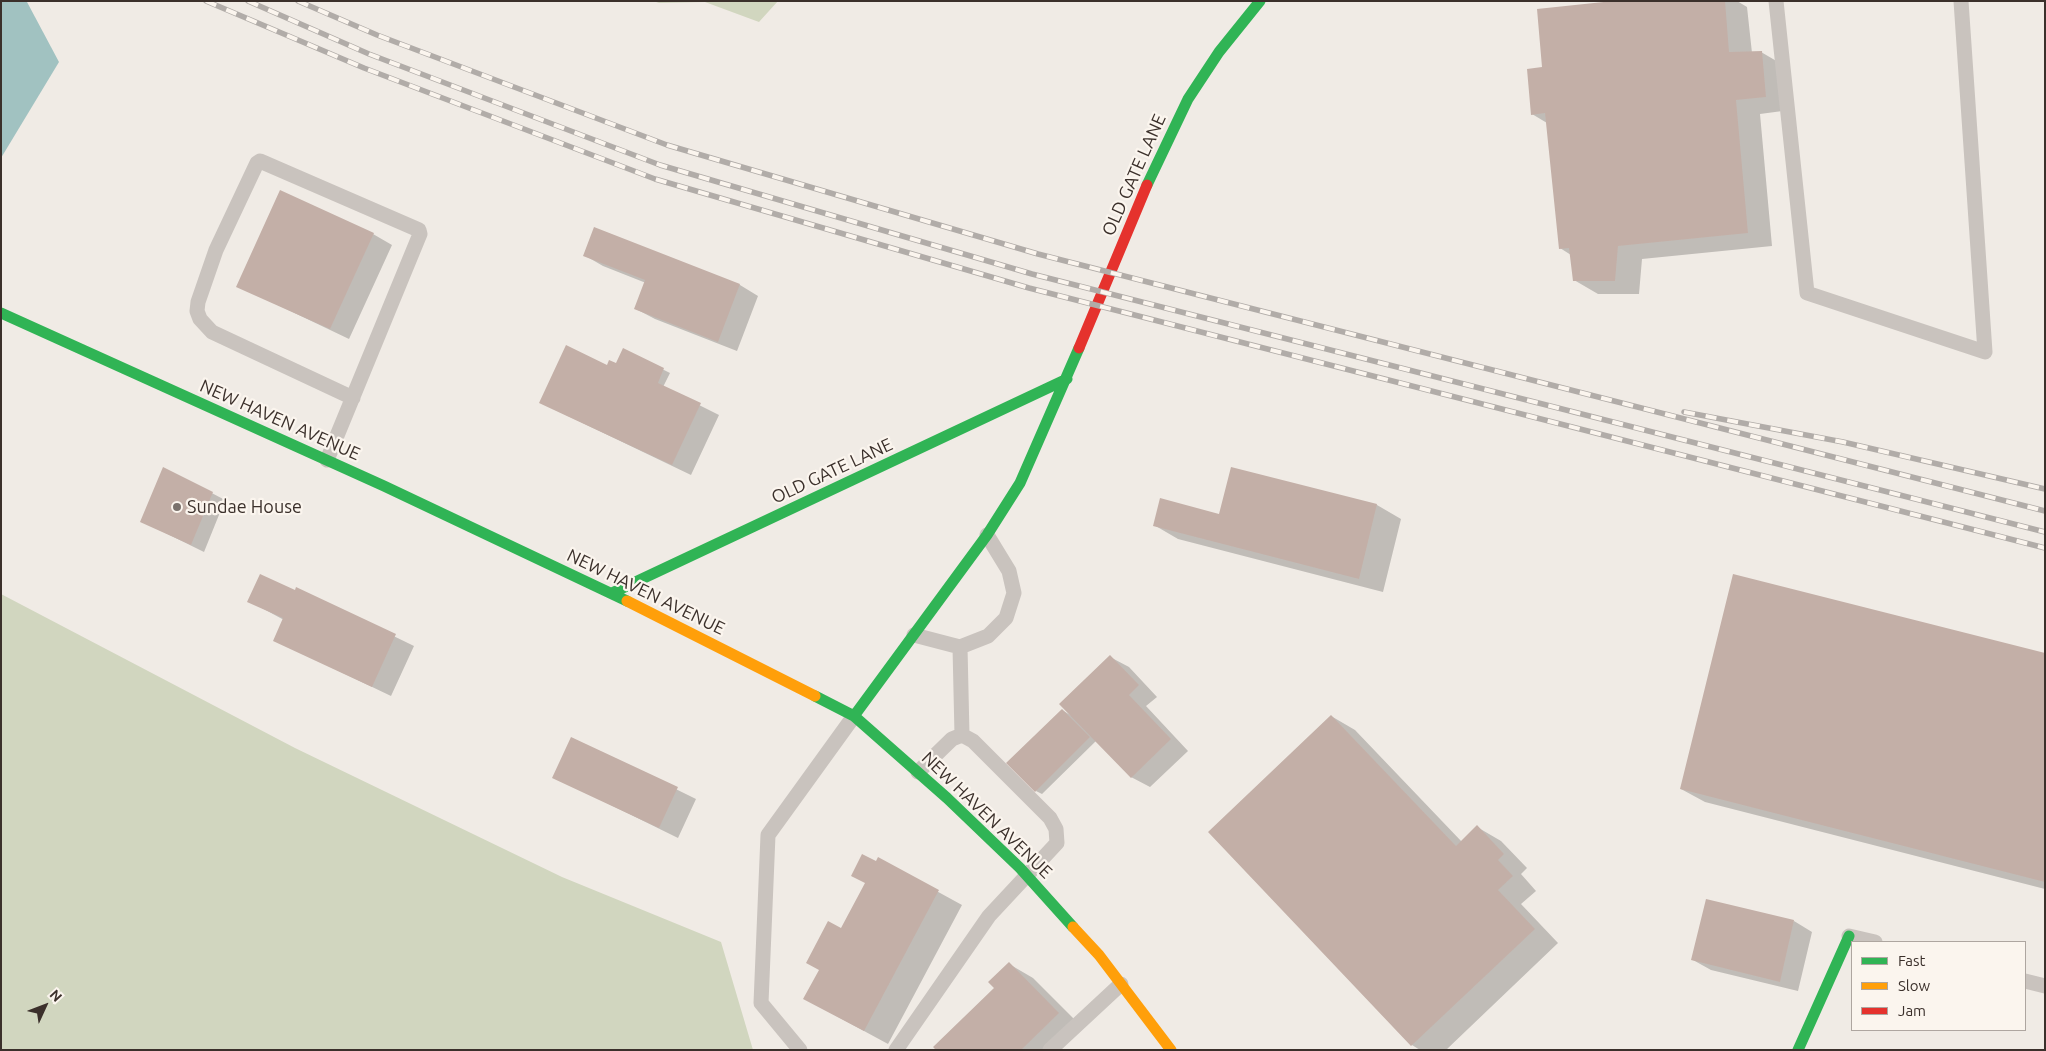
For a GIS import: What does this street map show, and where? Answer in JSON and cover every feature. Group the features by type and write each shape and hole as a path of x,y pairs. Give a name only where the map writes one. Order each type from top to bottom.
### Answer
{"main road":[{"name":"OLD GATE LANE","path":"854,716 987,535 1020,483 1067,380 1132,217 1188,99 1219,52 1260,1"},
{"name":"NEW HAVEN AVENUE","path":"1,313 327,460 612,593 854,716 918,772 1026,874 1099,955 1171,1050"},
{"name":"OLD GATE LANE","path":"612,593 1067,380"},
{"path":"1798,1050 1850,936"}],"lane":[{"path":"1776,1 1807,293 1985,352 1961,1"},
{"path":"327,460 353,398 420,234 419,230 260,161 216,250 198,302 197,311 200,319 212,332 353,398"},
{"path":"914,634 960,647 988,636 1006,618 1014,592 1009,571 987,535"},
{"path":"960,647 962,735"},
{"path":"800,1050 761,1003 768,835 854,716"},
{"path":"918,772 952,739 962,735"},
{"path":"896,1050 989,916 1056,843 1056,829 1050,818 973,741 962,735"},
{"path":"1850,936 1872,941"},
{"path":"2026,980 2045,986"},
{"path":"1050,1050 1121,984"}],"green space":[{"path":"653,1 778,1 759,22 705,2 659,3"},
{"path":"1,594 295,748 562,877 721,942 753,1050 1,1050"}],"water":[{"path":"1,1 27,2 59,62 1,158"}],"building":[{"path":"1613,1 1725,1 1729,52 1762,51 1766,97 1736,100 1748,233 1618,246 1615,281 1573,281 1569,248 1559,249 1545,113 1531,115 1527,69 1542,67 1537,9"},
{"path":"280,190 374,233 330,329 236,287"},
{"path":"594,227 740,284 718,342 634,309 645,280 583,256"},
{"path":"566,345 607,365 609,360 616,363 623,348 664,368 658,383 701,403 672,465 539,403"},
{"name":"Sundae House","path":"163,467 213,492 191,545 140,522"},
{"path":"1231,467 1377,504 1359,579 1153,526 1160,498 1219,514"},
{"path":"260,574 295,590 296,587 396,634 372,687 273,641 283,618 247,602"},
{"path":"1733,574 2045,653 2045,882 1680,789"},
{"path":"1110,655 1139,685 1129,695 1171,739 1131,778 1059,704"},
{"path":"1062,709 1090,737 1035,792 1006,763"},
{"path":"1331,715 1456,846 1477,825 1504,854 1498,860 1513,876 1498,890 1535,929 1411,1046 1208,832"},
{"path":"571,737 678,787 659,828 552,778"},
{"path":"862,854 876,861 878,857 939,890 864,1031 803,999 819,970 806,963 828,921 841,928 865,883 851,876"},
{"path":"1706,899 1794,920 1780,982 1691,960"},
{"path":"1009,962 1059,1013 1021,1050 936,1050 933,1047 994,988 988,982"}],"railway":[{"path":"206,1 364,68 655,179 1029,288 2045,548"},
{"path":"248,1 369,54 660,165 1032,274 2045,532"},
{"path":"298,1 377,35 667,145 1038,254 2045,511"},
{"path":"1684,412 1843,442 2045,489"}],"traffic: fast":[{"path":"1147,185 1188,99 1219,52 1260,1"},
{"path":"1,313 384,486 627,601"},
{"path":"854,716 987,535 1020,483 1079,348"},
{"path":"612,593 1067,379"},
{"path":"815,696 854,716 947,798 1020,868 1073,927"},
{"path":"1798,1050 1849,936"}],"traffic: slow":[{"path":"627,601 815,696"},
{"path":"1073,927 1099,955 1171,1050"}],"traffic: jam":[{"path":"1079,348 1147,185"}],"place":[{"name":"Sundae House","path":"177,507"}]}
